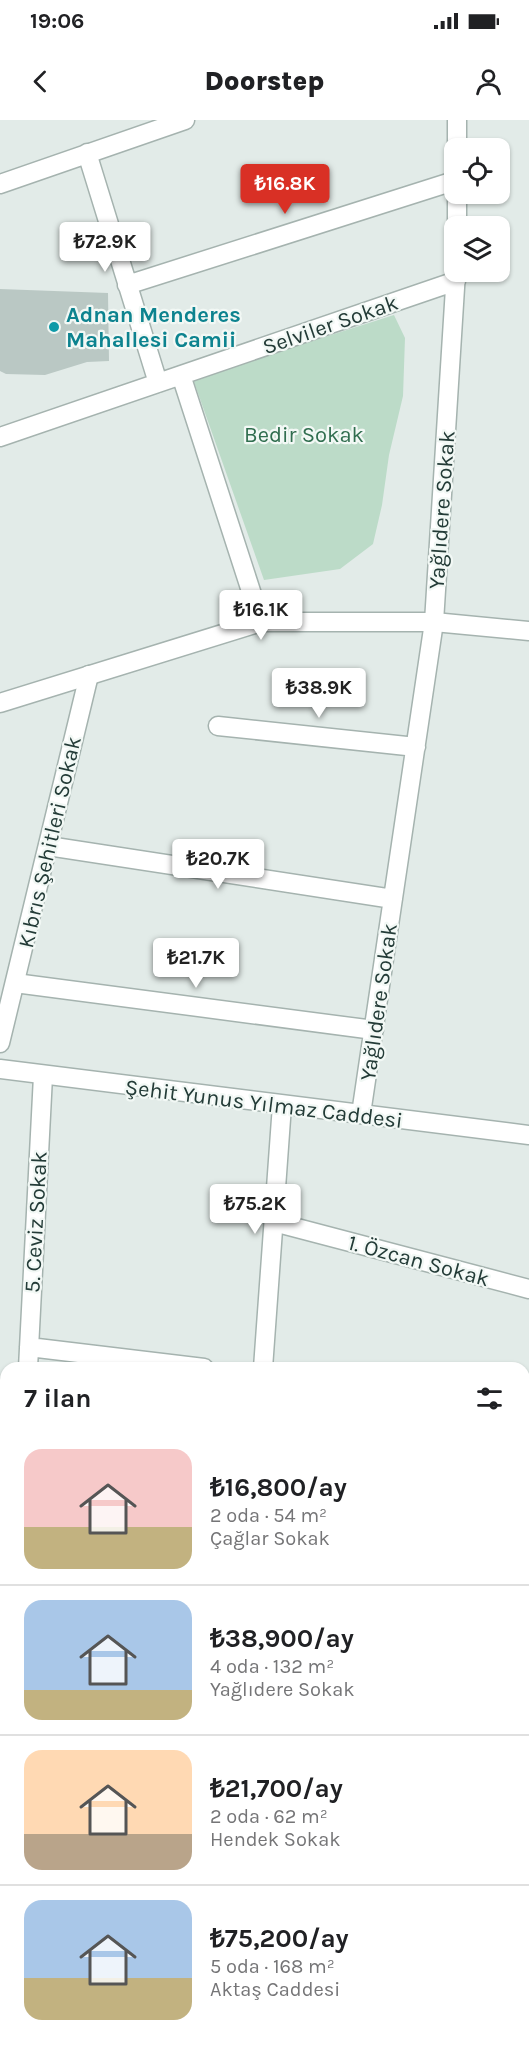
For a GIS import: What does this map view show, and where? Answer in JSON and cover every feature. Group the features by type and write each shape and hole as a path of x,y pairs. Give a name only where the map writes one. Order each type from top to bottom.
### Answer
{"street":[{"path":"0,184 184,120"},
{"path":"457,120 457,138"},
{"path":"87,153 158,382"},
{"path":"127,285 444,184"},
{"name":"Selviler Sokak","path":"0,437 444,280"},
{"name":"Yağlıdere Sokak","path":"361,1114 434,622 456,282"},
{"path":"181,375 261,622"},
{"path":"0,703 261,622 434,622 529,631"},
{"name":"Kıbrıs Şehitleri Sokak","path":"0,1043 89,675"},
{"path":"218,726 416,747"},
{"path":"48,846 393,899"},
{"path":"15,983 374,1030"},
{"name":"Şehit Yunus Yılmaz Caddesi","path":"0,1069 529,1135"},
{"name":"5. Ceviz Sokak","path":"28,1362 43,1076"},
{"path":"263,1362 282,1105"},
{"name":"1. Özcan Sokak","path":"274,1222 529,1289"},
{"path":"29,1347 154,1362"}],"green space":[{"name":"Bedir Sokak","path":"394,315 405,338 403,396 389,455 382,505 373,544 340,569 264,580 193,379"}],"building":[{"name":"Adnan Menderes Mahallesi Camii","path":"0,289 108,293 109,361 87,362 45,375 6,374 0,371"}],"place":[{"name":"Adnan Menderes Mahallesi Camii","path":"54,327"}]}
